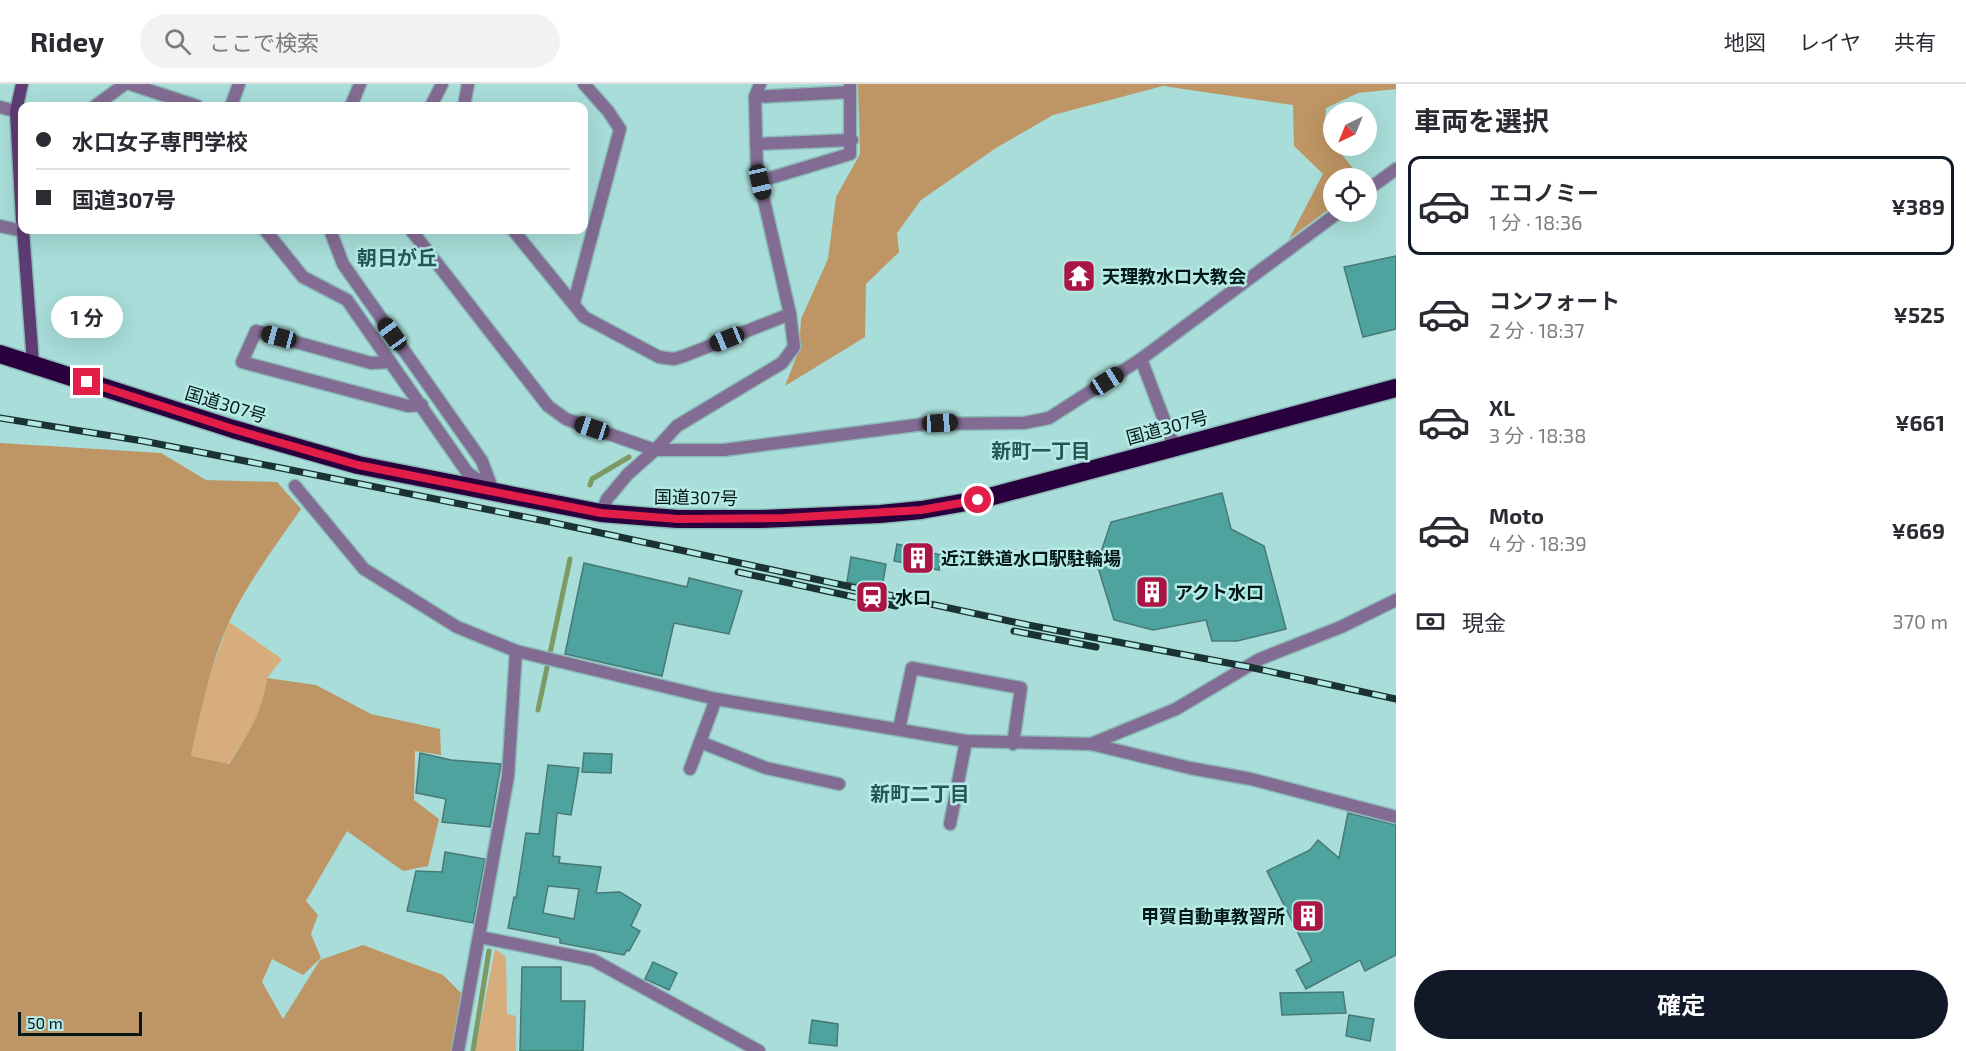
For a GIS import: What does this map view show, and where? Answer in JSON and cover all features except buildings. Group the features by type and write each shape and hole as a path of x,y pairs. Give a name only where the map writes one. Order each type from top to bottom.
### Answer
{"highway":[{"name":"国道307号","path":"0,354 233,429 358,465 601,513 678,519 748,519 921,510 978,500 1396,388"}],"street":[{"path":"20,102 22,84"},
{"path":"100,102 125,84"},
{"path":"130,84 184,102"},
{"path":"232,102 239,84"},
{"path":"353,102 360,84"},
{"path":"433,102 442,84"},
{"path":"465,102 468,84"},
{"path":"574,302 620,129 608,111 584,84"},
{"path":"601,513 608,499 628,474 677,426 782,363 794,347 790,314 760,182 754,97 760,84"},
{"path":"754,97 850,88 852,140 850,154 760,182"},
{"path":"0,107 18,112"},
{"path":"756,144 852,140"},
{"path":"1377,183 1396,169"},
{"path":"414,234 479,319 525,373 548,406 566,419 655,450 724,450 924,424 1024,423 1049,418 1141,359 1326,222"},
{"path":"0,225 18,227"},
{"path":"24,234 33,363"},
{"path":"268,234 303,277 347,300 467,472 493,492"},
{"path":"332,234 344,264 482,461 493,492"},
{"path":"516,234 585,317 596,325 659,357 674,359 790,314"},
{"path":"390,362 371,363 256,331 242,362 408,406 422,405"},
{"path":"1141,359 1174,446"},
{"path":"295,486 364,569 458,627 516,651 716,699 966,741 1013,744 1091,744 1251,779 1396,817"},
{"path":"1091,744 1176,709 1260,660 1341,627 1396,600"},
{"path":"458,1051 508,776 516,651"},
{"path":"899,729 912,668 1021,688 1013,744"},
{"path":"690,770 716,699"},
{"path":"950,824 966,741"},
{"path":"700,742 766,768 839,784"},
{"path":"480,937 593,960 759,1051"}],"shaded area":[{"path":"858,84 1396,84 1396,89 1358,93 1339,102 1323,102 1323,156 1343,156 1353,168 1323,168 1323,174 1294,146 1293,105 1163,86 1053,115 996,148 921,200 897,233 899,252 866,284 865,337 785,386 799,350 801,319 828,259 836,197 860,154"},
{"path":"1323,174 1323,214 1289,239"},
{"path":"0,443 161,453 206,480 277,482 301,509 254,578 229,622 211,671 191,756 229,764 258,713 267,678 316,685 371,714 440,729 441,755 415,751 414,800 439,819 428,866 403,871 347,831 306,901 318,915 311,934 321,958 303,975 272,959 262,982 283,1019 320,960 363,945 443,975 463,995 452,1051 0,1051"},
{"path":"229,622 282,659 267,678 264,698 253,727 228,764 191,756 206,686"},
{"path":"495,949 506,957 507,1014 516,1016 516,1051 475,1051"}],"waterway":[{"path":"590,485 592,479 629,457"},
{"path":"538,710 570,559"},
{"path":"473,1051 489,951"}],"railway":[{"path":"0,418 143,441 550,522 1028,625 1249,667 1396,699"},
{"path":"738,572 896,606"},
{"path":"1014,631 1096,647"}],"place":[{"name":"天理教水口大教会","path":"1079,276"},
{"name":"近江鉄道水口駅駐輪場","path":"918,558"},
{"name":"アクト水口","path":"1152,592"},
{"name":"水口","path":"872,597"},
{"name":"甲賀自動車教習所","path":"1308,916"}],"district":[{"name":"朝日が丘","path":"397,257"},
{"name":"新町一丁目","path":"1041,450"},
{"name":"新町二丁目","path":"920,793"}],"route":[{"path":"87,382 233,429 358,465 601,513 678,519 784,518 880,514 921,510 978,500"}]}
